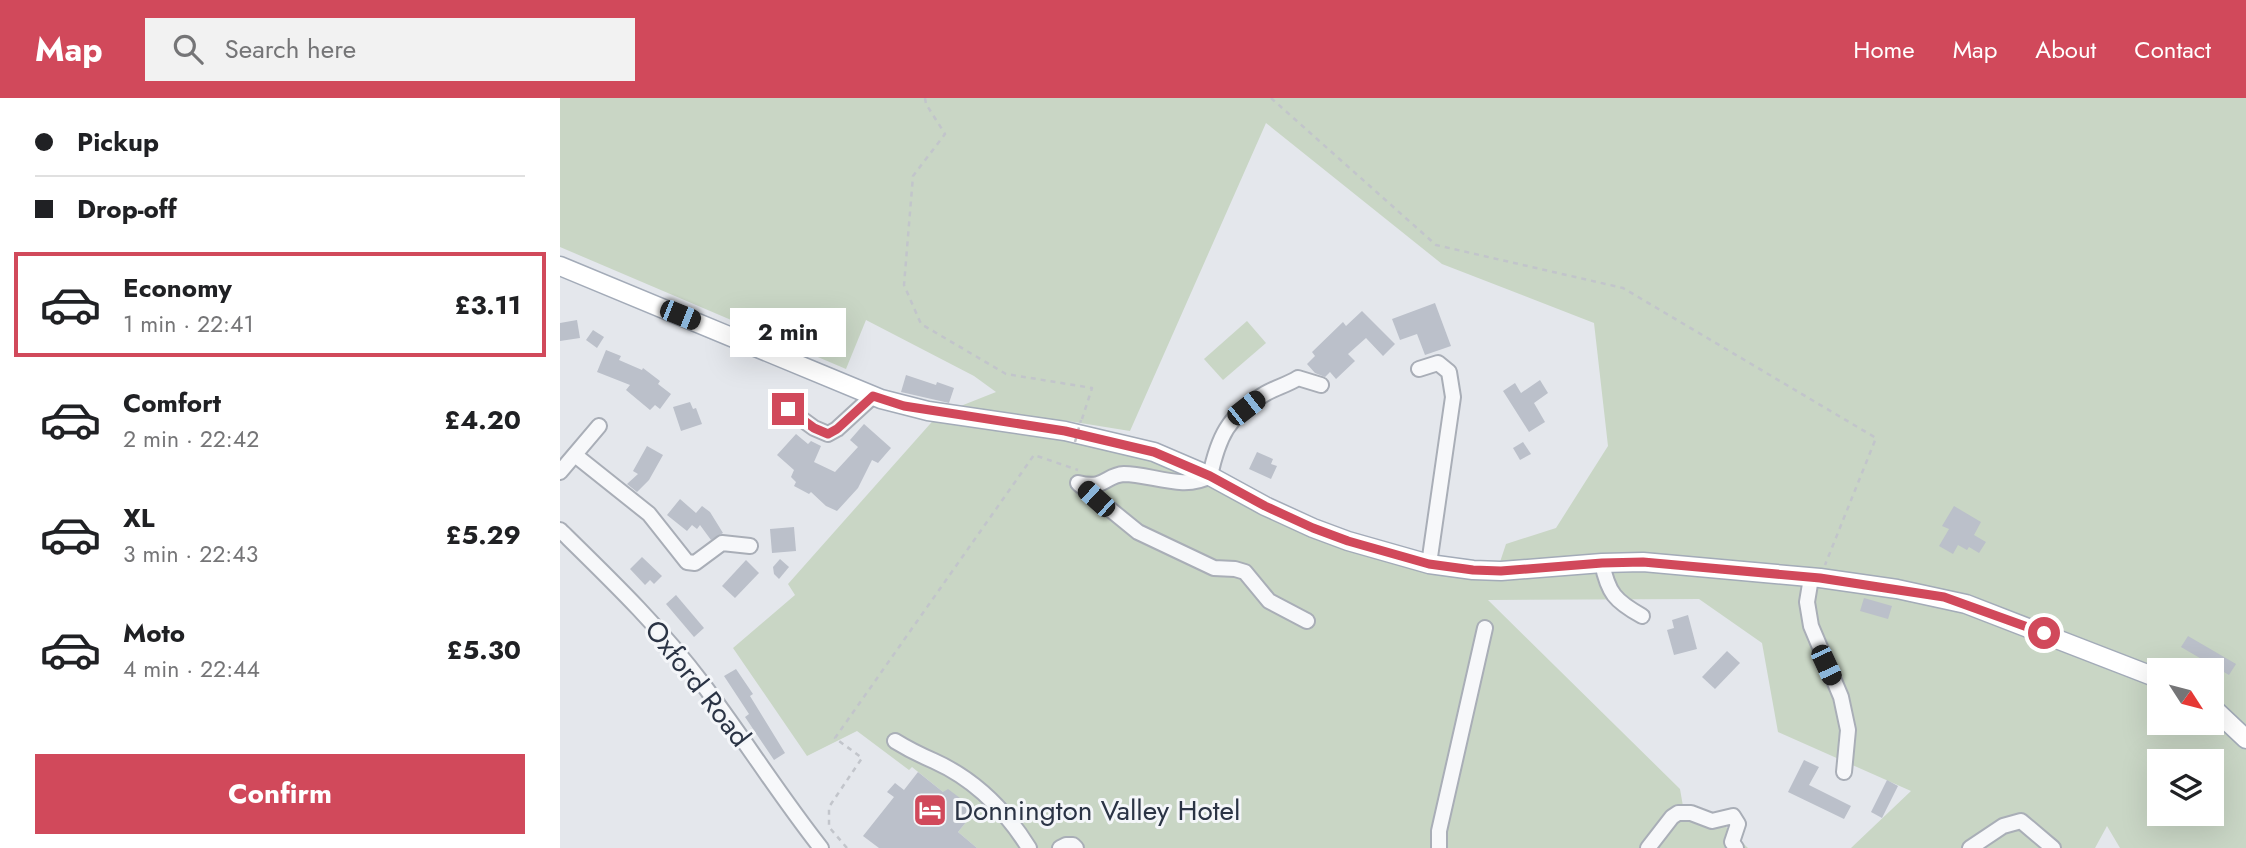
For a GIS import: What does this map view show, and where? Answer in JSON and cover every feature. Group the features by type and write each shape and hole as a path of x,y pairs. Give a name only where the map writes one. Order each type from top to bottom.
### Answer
{"main road":[{"path":"560,266 873,396 929,411 1065,431 1154,452 1210,476 1265,506 1321,531 1429,564 1501,571 1643,562 1816,578 1897,589 1966,604 2147,674"},
{"path":"2224,718 2246,739"}],"street":[{"path":"1419,369 1438,363 1449,372 1453,397 1429,564"},
{"path":"1307,621 1269,601 1245,572 1201,564 1181,551 1138,532 1078,483 1098,486 1120,474 1193,482 1210,476 1219,439 1234,417 1261,396 1298,378 1321,385"},
{"path":"788,409 814,428 828,434 873,396"},
{"path":"560,472 599,426"},
{"path":"575,455 649,514 687,562 695,563 722,543 750,546"},
{"name":"Oxford Road","path":"560,530 632,601 681,656 821,848"},
{"path":"1602,563 1606,583 1612,594 1625,607 1642,616"},
{"path":"1816,578 1807,602 1811,626 1841,697 1847,730 1844,772"},
{"path":"1439,848 1439,831 1485,628"},
{"path":"895,741 950,770 987,797 1003,810 1029,848"},
{"path":"1648,848 1672,817 1678,813 1691,813 1712,821 1733,816 1738,824 1732,842 1736,848"},
{"path":"1970,848 2003,826 2021,821 2053,848"},
{"path":"2034,848 2037,832"},
{"path":"1060,848 1066,845 1076,848"}],"path":[{"path":"925,98 926,104 946,134 913,176 904,285 921,324 1006,373 1092,388 1075,443"},
{"path":"1271,98 1436,245 1623,288 1876,438 1816,578"},
{"path":"847,848 829,827 829,807 862,758 835,738 1034,455 1085,472"}],"green space":[{"path":"560,98 2246,98 2246,848 2120,848 2107,826 2095,848 1851,848 1911,791 1778,732 1762,643 1699,599 1488,600 1680,789 1684,812 1718,819 1748,848 977,848 958,832 975,811 943,792 912,767 909,770 857,731 807,756 733,648 795,595 788,584 938,415 996,392 974,376 866,320 846,369 560,247","holes":["1266,123 1442,264 1594,323 1608,446 1556,528 1506,544 1497,571 1329,535 1127,444 1055,434 1062,420 1130,431"]},
{"path":"1247,321 1266,343 1223,380 1204,359"}],"building":[{"path":"1435,303 1451,346 1425,355 1417,334 1400,340 1392,319"},
{"path":"1362,311 1395,344 1383,356 1366,338 1348,354 1355,361 1336,379 1330,372 1325,377 1315,373 1307,364 1315,356 1312,352 1343,322 1346,326"},
{"path":"577,320 580,338 560,341 560,323"},
{"path":"593,330 604,337 597,348 586,340"},
{"path":"606,350 621,356 619,360 642,370 643,368 660,381 658,384 671,394 660,409 655,405 650,410 626,390 630,385 597,372"},
{"path":"906,375 954,388 949,403 901,392"},
{"path":"1540,380 1548,393 1534,403 1545,422 1529,432 1503,391 1515,383 1521,393"},
{"path":"690,402 693,409 696,408 702,424 681,431 673,407"},
{"path":"864,424 891,448 878,463 872,460 858,488 837,511 826,506 811,492 809,494 794,486 796,482 791,477 794,470 777,455 796,434 808,444 811,441 821,446 814,462 835,472 858,447 850,440"},
{"path":"1523,442 1531,454 1520,460 1513,448"},
{"path":"647,446 663,455 649,480 637,492 627,484 638,474 633,471"},
{"path":"1257,452 1273,459 1271,464 1277,466 1271,479 1249,469"},
{"path":"680,499 696,513 702,506 710,512 723,533 711,540 700,525 697,529 692,525 687,531 667,515"},
{"path":"1954,506 1981,522 1974,535 1986,542 1979,553 1958,545 1953,554 1939,546 1949,529 1942,526"},
{"path":"794,527 796,551 772,553 770,529"},
{"path":"642,557 662,576 654,584 650,580 645,585 630,569"},
{"path":"780,559 789,567 779,579 774,574 773,567"},
{"path":"746,560 759,573 735,598 722,586"},
{"path":"676,595 704,628 694,637 666,604"},
{"path":"1864,598 1892,606 1888,619 1860,611"},
{"path":"1688,615 1697,649 1674,655 1667,630 1674,628 1672,620"},
{"path":"2188,636 2236,664 2229,675 2224,672 2224,658 2200,658 2181,647"},
{"path":"1727,651 1740,663 1715,689 1702,677"},
{"path":"736,669 785,753 774,760 745,717 749,714 724,676"},
{"path":"1804,760 1819,767 1809,785 1851,806 1844,819 1788,792"},
{"name":"Donnington Valley Hotel","path":"918,772 943,792 948,789 976,810 958,832 977,848 879,848 863,836 894,797 887,792 895,783 904,790"},
{"path":"1887,780 1898,786 1882,818 1871,812"}],"place":[{"name":"Donnington Valley Hotel","path":"930,810"}],"route":[{"path":"788,409 814,428 828,434 873,396 929,411 1065,431 1127,444 1154,452 1210,476 1289,518 1329,535 1429,564 1501,571 1622,561 1820,578 1944,597 2044,633"}]}
